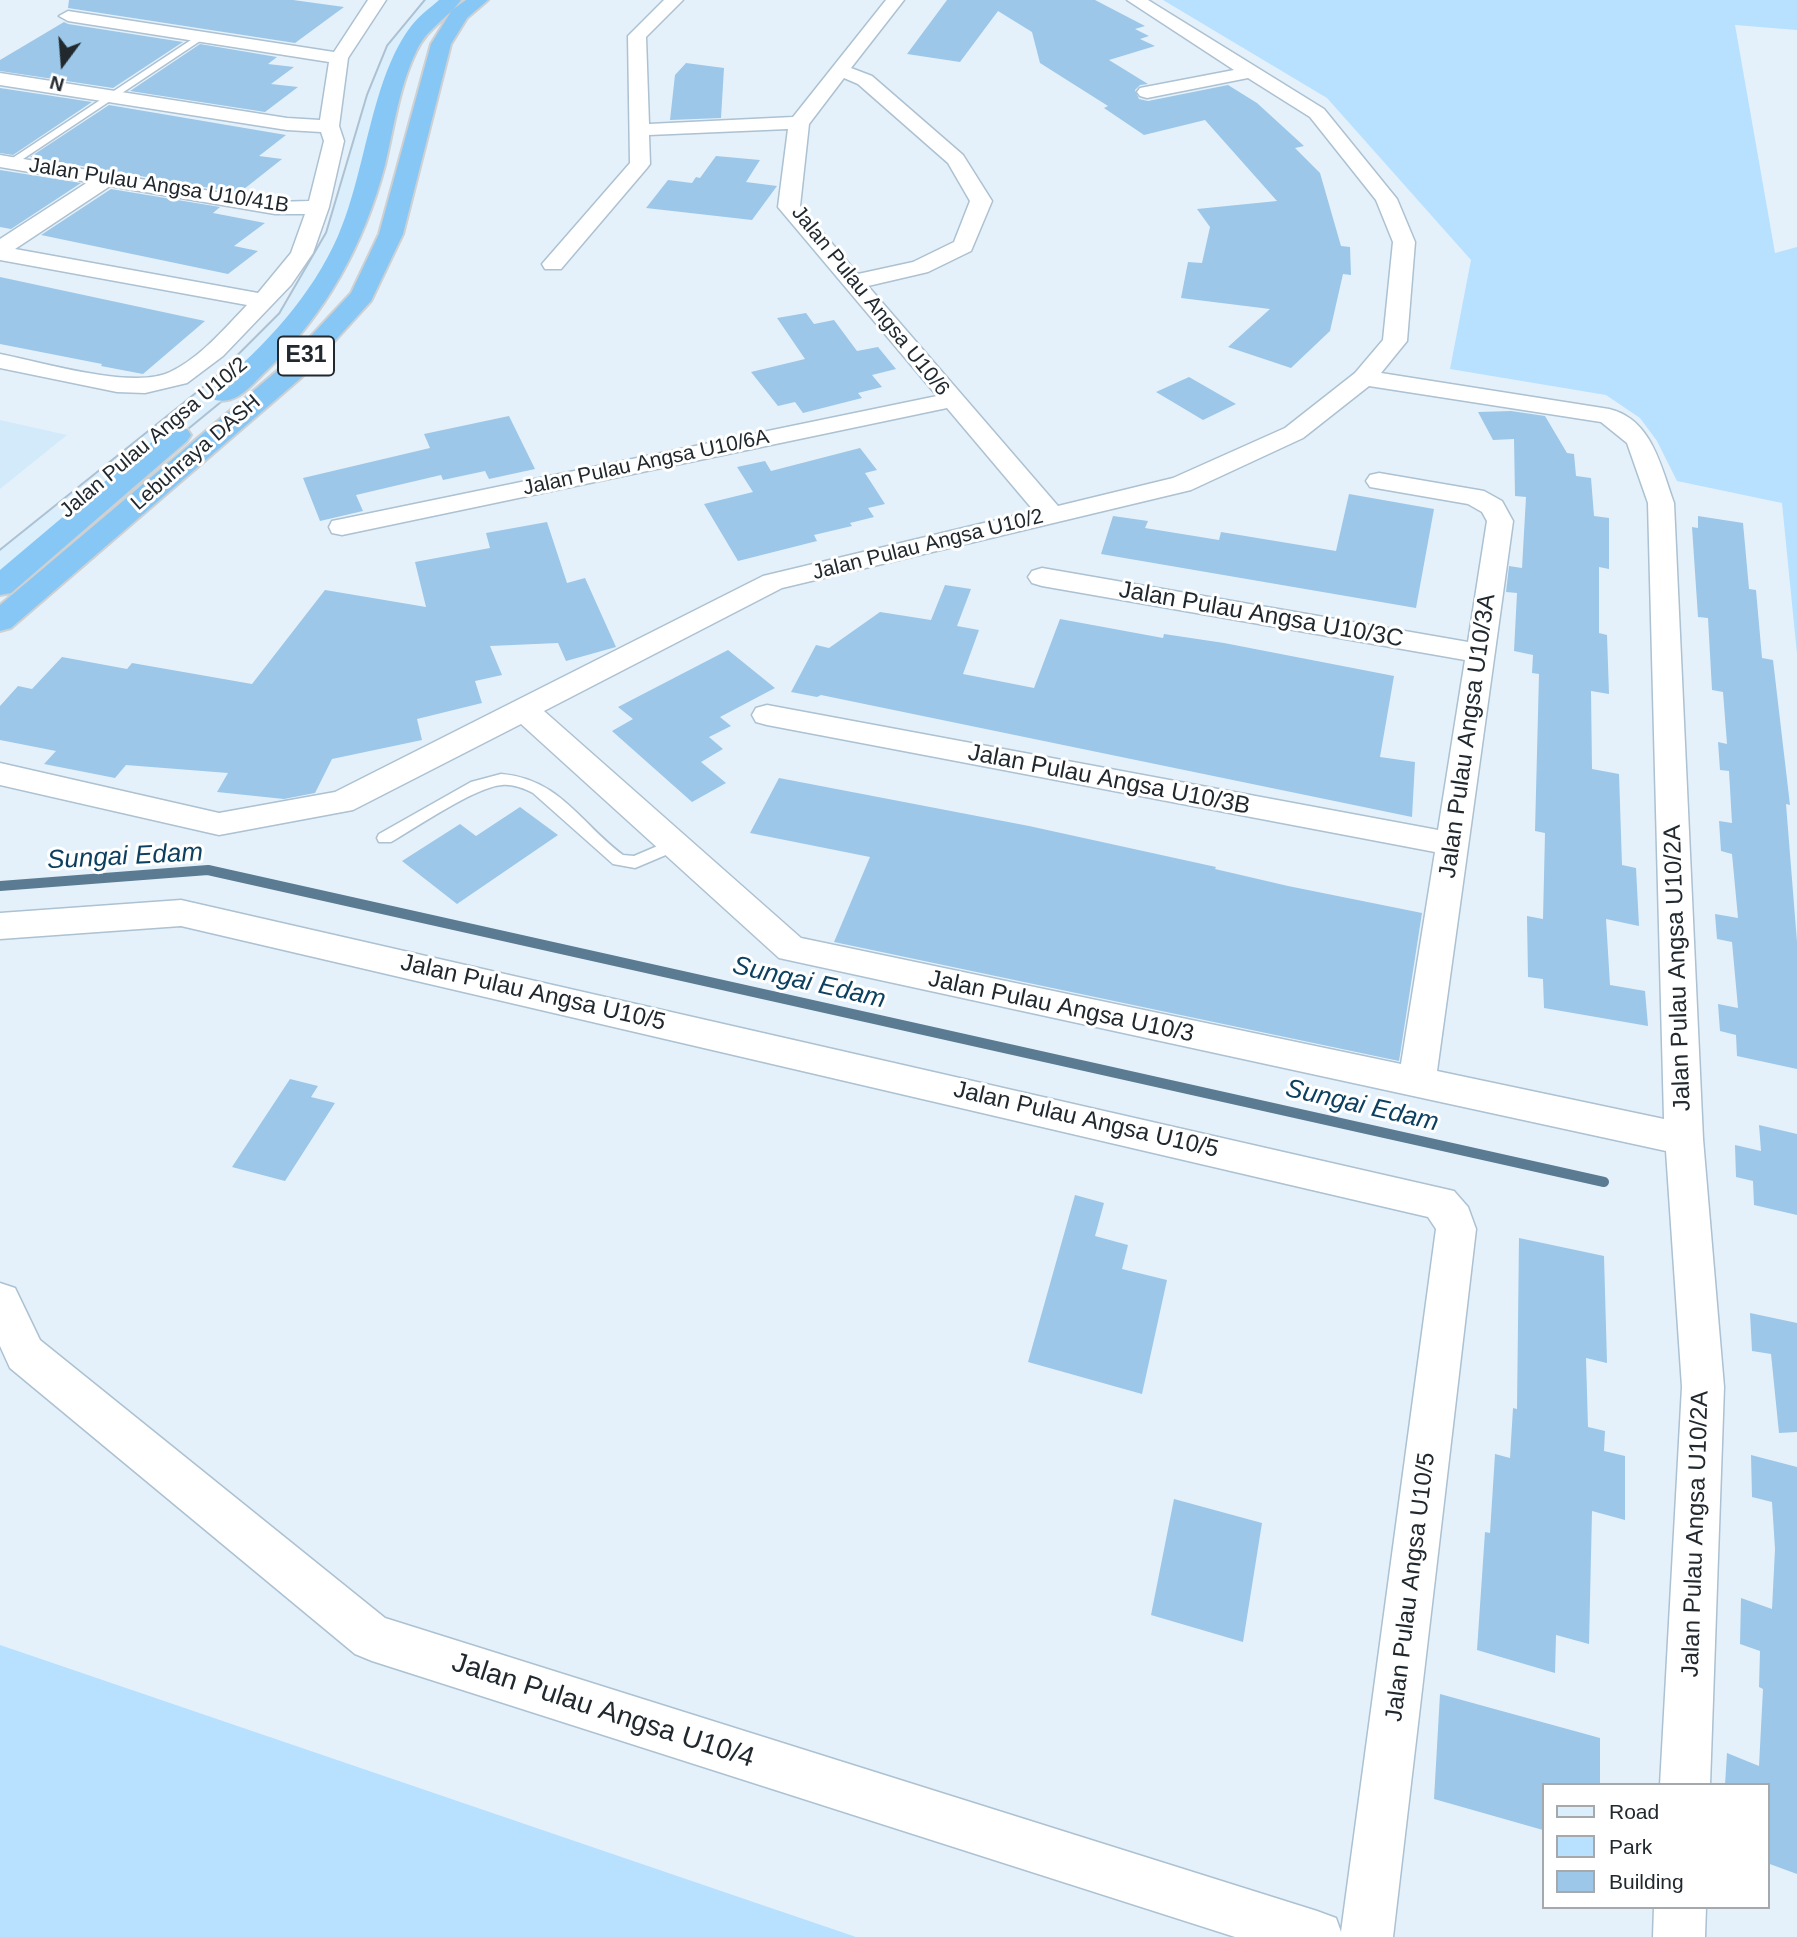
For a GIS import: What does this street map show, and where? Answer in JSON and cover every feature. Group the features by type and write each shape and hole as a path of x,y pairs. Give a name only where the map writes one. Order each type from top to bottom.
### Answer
{"highway":[{"name":"Lebuhraya DASH","path":"0,586 260,364 321,294 350,237 366,194 392,91 409,45 420,28 451,0"},
{"name":"Lebuhraya DASH","path":"0,621 293,371 362,296 391,234 441,44 460,14 478,0"}],"street":[{"path":"0,361 117,386 145,386 178,377 215,351 283,280 302,253 318,207 334,141 329,126 339,58 377,0"},
{"name":"Jalan Pulau Angsa U10/2","path":"0,566 225,384 290,318 339,233 379,95 398,46 436,0"},
{"name":"Jalan Pulau Angsa U10/2","path":"0,609 163,474 312,341 354,294 385,227 434,45 451,15 464,0"},
{"path":"554,264 640,164 637,36 674,0"},
{"path":"639,130 799,123 895,0"},
{"name":"Jalan Pulau Angsa U10/2","path":"0,774 219,824 342,802 773,582 1182,484 1294,433 1364,378 1395,341 1404,242 1386,199 1318,113 1136,0"},
{"path":"68,16 339,58"},
{"path":"842,71 865,80 956,159 981,201 963,246 920,267 854,282"},
{"path":"1147,92 1251,72"},
{"path":"0,79 286,124 329,126"},
{"name":"Jalan Pulau Angsa U10/6","path":"799,123 789,207 1051,514"},
{"name":"Jalan Pulau Angsa U10/41B","path":"5,162 275,208 318,207"},
{"path":"0,251 107,179"},
{"path":"0,251 264,301"},
{"name":"Jalan Pulau Angsa U10/2A","path":"1364,378 1609,416 1639,440 1661,503 1684,1139 1703,1387 1685,1783"},
{"name":"Jalan Pulau Angsa U10/6A","path":"342,527 951,400"},
{"name":"Jalan Pulau Angsa U10/3A","path":"1379,481 1475,497 1493,507 1500,521 1417,1083"},
{"name":"Jalan Pulau Angsa U10/3C","path":"1042,578 1480,653"},
{"name":"Jalan Pulau Angsa U10/3","path":"523,709 791,950 1684,1139"},
{"name":"Jalan Pulau Angsa U10/3B","path":"767,715 1451,844"},
{"name":"Jalan Pulau Angsa U10/5","path":"0,927 181,913 1440,1203 1454,1219 1455,1229 1367,1937"},
{"name":"Jalan Pulau Angsa U10/4","path":"0,1301 25,1354 372,1637 1317,1937"},
{"path":"1679,1937 1680,1909"}],"lane":[{"path":"5,162 200,37"},
{"path":"385,838 477,786 490,781 517,778 539,788 620,860 635,862 674,845"}],"shaded area":[{"path":"0,420 67,435 0,489"}],"green space":[{"path":"1163,0 1797,0 1797,30 1735,25 1775,253 1797,247 1797,654 1782,503 1677,481 1657,441 1640,418 1606,395 1450,369 1471,260 1327,98"},
{"path":"0,1645 856,1937 0,1937"}],"building":[{"path":"69,0 293,0 344,7 295,43 68,8"},
{"path":"947,0 1095,0 1145,26 1135,29 1149,36 1140,39 1155,46 1109,60 1148,84 1140,85 1135,90 1139,99 1148,101 1228,85 1257,103 1304,146 1295,148 1320,173 1341,246 1350,247 1351,275 1343,274 1330,331 1291,368 1228,347 1270,309 1181,298 1188,262 1202,263 1210,227 1197,209 1277,201 1205,120 1144,135 1104,108 1108,106 1040,63 1032,32 998,11 960,62 907,54"},
{"path":"64,22 183,42 113,88 0,71 0,60"},
{"path":"200,44 277,57 268,64 294,67 271,84 298,87 265,112 130,91"},
{"path":"686,63 724,68 721,118 670,120 675,75"},
{"path":"0,88 92,102 13,155 0,153"},
{"path":"109,105 286,135 259,156 282,159 239,193 30,157"},
{"path":"716,156 760,160 746,182 777,186 752,220 646,208 668,180 692,183 696,177 700,178"},
{"path":"0,170 81,183 11,229 0,227"},
{"path":"111,189 220,207 213,213 265,223 234,246 258,251 228,274 41,235"},
{"path":"0,277 205,321 143,374 101,366 102,364 0,344"},
{"path":"806,313 814,324 834,320 857,351 878,347 896,369 872,375 882,387 858,393 862,398 803,413 795,402 778,406 751,372 805,359 777,318"},
{"path":"1189,377 1236,404 1203,420 1156,392"},
{"path":"1511,411 1545,416 1567,453 1574,454 1576,476 1591,478 1594,516 1609,518 1609,569 1599,567 1599,633 1607,635 1609,694 1591,691 1592,769 1619,774 1622,865 1636,868 1639,926 1606,919 1610,985 1645,991 1648,1026 1544,1008 1543,979 1528,977 1527,916 1543,919 1545,833 1535,831 1539,674 1532,673 1533,655 1514,651 1517,593 1506,592 1509,566 1522,568 1526,497 1515,496 1514,439 1493,440 1478,412"},
{"path":"509,416 535,469 489,479 485,471 443,480 441,475 356,495 363,511 320,521 303,478 430,448 424,434"},
{"path":"860,448 877,470 865,473 885,504 868,508 874,517 850,523 852,526 814,535 817,541 738,561 704,504 753,492 737,467 765,461 771,471"},
{"path":"1349,494 1434,509 1416,608 1101,554 1113,516 1148,521 1145,528 1219,540 1221,532 1336,551"},
{"path":"1698,516 1743,523 1749,589 1756,590 1762,658 1773,660 1790,805 1786,804 1797,942 1797,1069 1737,1056 1736,1035 1720,1031 1718,1004 1738,1008 1732,942 1717,939 1715,914 1738,918 1732,854 1721,851 1719,821 1732,823 1729,771 1720,770 1718,742 1727,744 1723,692 1712,690 1708,618 1698,617 1692,527 1698,528"},
{"path":"547,522 567,583 585,578 616,647 566,661 558,643 490,646 502,675 475,681 482,703 417,719 422,740 332,759 315,793 284,799 217,792 228,773 126,765 115,778 44,764 56,751 0,740 0,706 18,686 32,689 62,657 127,669 132,663 252,684 325,590 426,607 415,562 490,548 486,533"},
{"path":"945,585 971,589 957,626 979,630 963,674 1034,688 1060,619 1163,638 1164,634 1224,643 1394,676 1380,757 1415,762 1412,817 821,695 817,697 791,692 816,645 829,648 880,612 931,620"},
{"path":"728,650 775,688 720,717 731,726 709,737 723,749 701,762 726,783 692,802 612,731 633,719 618,707"},
{"path":"779,778 1029,826 1216,867 1215,869 1288,886 1422,913 1399,1061 834,942 870,857 750,833"},
{"path":"520,807 558,835 457,904 402,861 460,824 476,836"},
{"path":"290,1079 318,1086 311,1097 335,1103 285,1181 232,1167"},
{"path":"1759,1125 1797,1134 1797,1215 1754,1205 1753,1181 1736,1177 1735,1145 1761,1151"},
{"path":"1075,1195 1104,1203 1095,1236 1128,1245 1122,1269 1167,1280 1142,1394 1028,1362"},
{"path":"1519,1238 1604,1256 1607,1363 1586,1358 1588,1427 1605,1431 1604,1451 1625,1456 1625,1520 1592,1511 1589,1644 1556,1635 1555,1673 1477,1650 1485,1532 1490,1533 1495,1454 1510,1458 1513,1408 1517,1409"},
{"path":"1750,1313 1797,1323 1797,1432 1779,1433 1771,1354 1752,1351"},
{"path":"1751,1455 1797,1467 1797,1874 1769,1864 1769,1783 1725,1783 1727,1753 1759,1766 1763,1689 1759,1687 1760,1651 1740,1644 1741,1598 1772,1609 1775,1549 1772,1502 1752,1497"},
{"path":"1174,1499 1262,1523 1243,1642 1151,1615"},
{"path":"1440,1694 1600,1738 1600,1783 1542,1783 1542,1830 1434,1799"}],"waterway":[{"name":"Sungai Edam","path":"0,886 208,870 1604,1182"}]}
